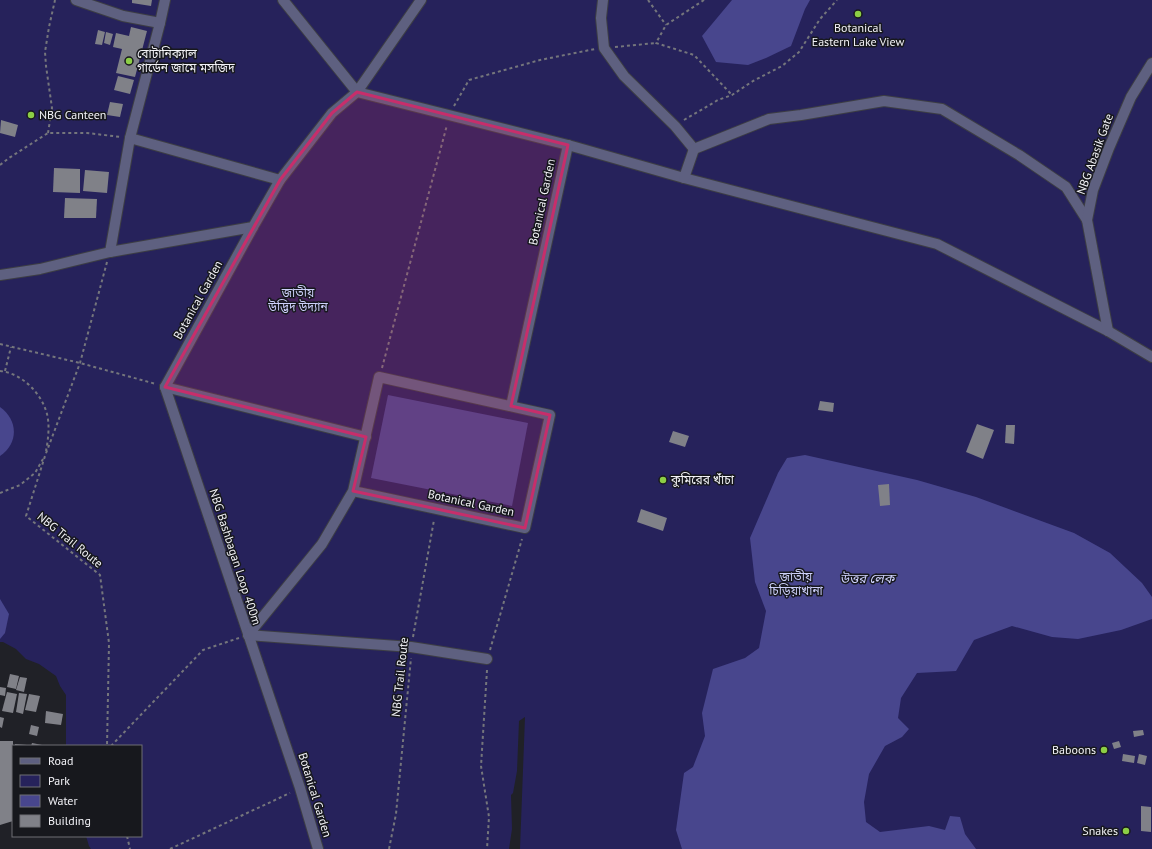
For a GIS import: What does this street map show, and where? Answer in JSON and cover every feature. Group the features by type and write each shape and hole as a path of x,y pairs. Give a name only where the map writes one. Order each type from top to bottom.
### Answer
{"street":[{"path":"76,0 124,16 160,23"},
{"path":"110,252 130,138 165,0"},
{"path":"283,0 357,92 568,145 684,178 937,244 1108,331 1152,357"},
{"name":"Botanical Garden","path":"165,387 280,180 332,113 357,92 421,0"},
{"path":"603,0 601,18 604,48 624,76 675,126 694,149"},
{"name":"NBG Abasik Gate","path":"1108,331 1087,220 1093,190 1109,148 1131,97 1152,63"},
{"path":"684,178 694,149 769,119 884,101 942,109 1019,155 1066,187 1087,220"},
{"path":"130,138 280,180"},
{"name":"Botanical Garden","path":"511,406 568,145"},
{"path":"0,275 40,269 110,252 253,227"},
{"path":"165,387 366,437 379,377"},
{"name":"Botanical Garden","path":"353,491 525,528 550,415 379,377"},
{"name":"NBG Bashbagan Loop 400m","path":"165,387 248,635"},
{"name":"NBG Bashbagan Loop 400m","path":"248,635 322,544 353,491 366,437"},
{"path":"248,635 411,647 487,659"},
{"name":"Botanical Garden","path":"248,635 300,788 318,849"}],"path":[{"path":"48,133 52,108 46,66 46,52 49,27 55,0"},
{"path":"648,0 666,25"},
{"path":"656,43 666,25 704,0"},
{"path":"675,126 718,100 732,95 753,81 782,66 799,52 820,19 837,0"},
{"path":"379,377 449,115 469,80 540,60 604,48 656,43 694,55 732,95"},
{"path":"0,165 48,133 87,133 130,138"},
{"path":"0,493 20,485 35,473 45,456 80,363 110,252"},
{"path":"0,344 80,363 165,387"},
{"path":"5,371 11,347"},
{"path":"0,371 5,371 24,380 39,396 47,415 48,435 45,456"},
{"name":"NBG Trail Route","path":"45,456 26,516 100,575 110,643 107,745"},
{"name":"NBG Trail Route","path":"389,849 396,814 411,647 436,509"},
{"path":"487,849 489,817 481,766 487,659 525,528"},
{"path":"112,745 203,650 248,635"},
{"path":"170,849 300,788"},
{"path":"127,837 130,849"}],"highlighted area":[{"path":"357,92 568,145 511,406 550,415 525,528 353,491 366,437 165,387 280,180 332,113"}],"green space":[{"name":"জাতীয় উদ্ভিদ উদ্যান","path":"0,0 1152,0 1152,849 520,849 525,717 519,721 517,771 513,793 511,795 512,829 509,849 91,849 86,837 142,837 142,745 66,745 66,695 56,676 39,664 26,659 16,649 3,642 0,642"}],"water":[{"path":"732,0 810,0 791,46 748,65 716,62 702,36"},
{"path":"388,395 528,423 512,506 371,478"},
{"path":"0,407 10,418 14,432 11,445 0,456"},
{"name":"উত্তর লেক","path":"805,455 917,480 976,497 1074,533 1110,553 1142,583 1152,597 1152,619 1121,630 1078,639 1052,637 1012,626 974,640 956,671 917,673 901,698 898,718 909,729 902,737 885,746 869,774 864,802 866,822 880,832 929,826 945,830 950,816 960,817 965,834 976,849 682,849 676,830 684,773 693,767 705,736 702,713 713,669 745,658 759,648 766,611 755,582 750,538 778,473 787,458"},
{"path":"0,599 9,614 5,633 0,639"}],"building":[{"path":"132,0 152,0 151,6 132,3"},
{"name":"বোটানিক্যাল গার্ডেন জামে মসজিদ","path":"131,27 147,31 135,77 116,73 122,49 113,47 116,33 129,36"},
{"path":"98,30 105,32 102,45 95,44"},
{"path":"106,32 113,34 110,45 104,43"},
{"path":"118,76 134,80 130,94 114,90"},
{"path":"110,102 123,104 120,117 107,115"},
{"path":"1,120 18,125 15,137 0,133"},
{"path":"54,168 80,169 80,193 53,192"},
{"path":"85,170 109,172 107,193 83,191"},
{"path":"65,198 97,199 96,218 64,218"},
{"path":"820,401 834,403 833,412 818,410"},
{"path":"977,424 994,430 983,459 966,452"},
{"path":"1006,425 1015,425 1014,444 1005,443"},
{"path":"673,431 689,436 685,447 669,442"},
{"path":"889,484 890,505 880,506 878,485"},
{"path":"641,509 667,518 663,531 637,522"},
{"path":"10,674 19,676 16,689 7,687"},
{"path":"20,677 27,678 24,692 16,690"},
{"path":"0,687 6,688 5,696 0,695"},
{"path":"7,692 17,694 13,713 2,711"},
{"path":"19,693 27,694 23,714 16,712"},
{"path":"29,694 40,696 36,712 25,710"},
{"path":"46,711 63,714 61,725 45,723"},
{"path":"0,717 4,718 2,728 0,727"},
{"path":"31,725 39,727 37,736 29,734"},
{"path":"1143,730 1144,735 1134,737 1133,731"},
{"path":"0,741 13,741 12,821 0,825"},
{"path":"1119,741 1121,747 1114,749 1112,743"},
{"path":"32,743 42,745 31,745"},
{"path":"1123,754 1135,756 1134,763 1122,761"},
{"path":"1139,754 1147,756 1145,765 1137,763"},
{"path":"1141,806 1151,807 1151,832 1141,831"}],"place":[{"name":"Botanical Eastern Lake View","path":"858,14"},
{"name":"বোটানিক্যাল গার্ডেন জামে মসজিদ","path":"129,61"},
{"name":"NBG Canteen","path":"31,115"},
{"name":"কুমিরের খাঁচা","path":"663,480"},
{"name":"Baboons","path":"1104,750"},
{"name":"Snakes","path":"1126,831"}],"park label":[{"name":"জাতীয় চিড়িয়াখানা","path":"796,584"}]}
